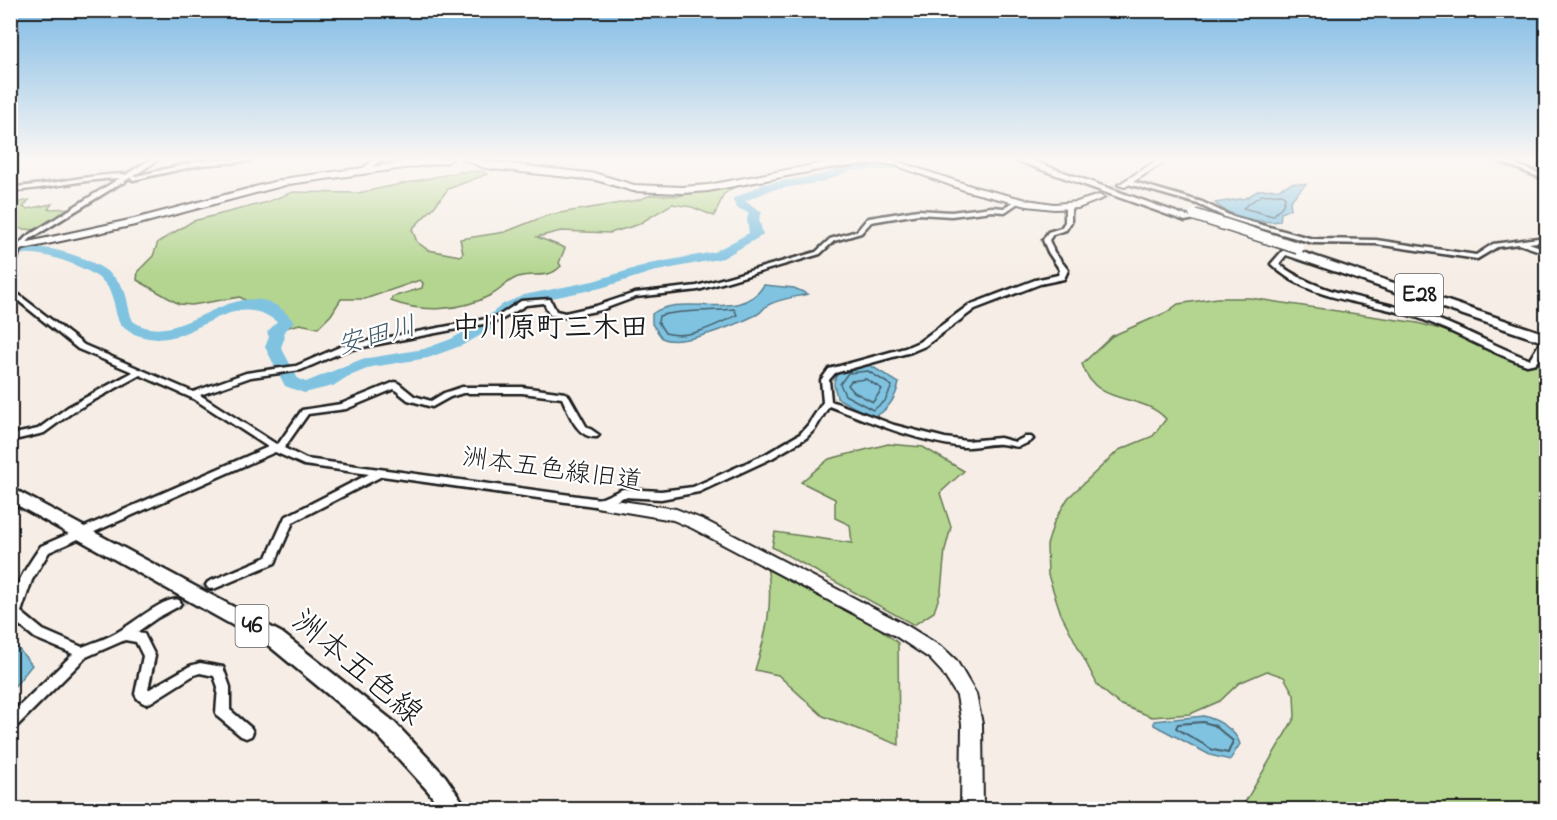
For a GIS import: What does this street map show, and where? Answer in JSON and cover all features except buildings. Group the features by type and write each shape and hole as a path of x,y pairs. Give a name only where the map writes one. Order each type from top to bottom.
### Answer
{"highway":[{"name":"E28","path":"1132,197 1192,217 1296,246 1546,331"},
{"name":"E28","path":"1138,197 1192,217"},
{"name":"E28","path":"1296,246 1546,340"}],"main road":[{"path":"16,250 230,197"},
{"path":"1007,197 1046,207 1088,204 1100,198"},
{"name":"洲本五色線","path":"10,493 275,639 385,728 437,784 456,810"},
{"name":"洲本五色線旧道","path":"602,503 676,515 698,524 900,630 936,653 957,678 970,708 972,810"}],"street":[{"path":"10,269 16,250 28,238 97,197"},
{"path":"1178,197 1200,203 1296,246 1376,242 1477,257 1495,245 1546,239"},
{"path":"193,395 249,375 303,366 345,348 493,320 515,307 535,301 547,301 553,313 565,315 598,308 635,295 698,288 818,253 832,240 859,232 869,220 918,212 951,214 992,209 1005,210 1018,201"},
{"path":"602,503 623,493 676,494 706,486 802,436 827,402 825,380 834,370 908,350 947,327 972,308 1038,282 1063,275 1064,270 1051,252 1046,240 1050,233 1064,229 1068,222 1068,207"},
{"path":"1520,243 1546,251"},
{"path":"1296,246 1275,264 1298,278 1339,296 1381,303 1422,317 1518,359 1533,361 1546,340"},
{"name":"洲本五色線旧道","path":"10,290 81,347 193,395 276,448 304,462 378,474 602,503"},
{"path":"10,438 41,431 71,409 138,373"},
{"path":"82,653 39,634 15,614 17,602 34,565 45,549 276,448 286,442 305,412 343,407 395,385 411,398 426,404 432,404 447,395 462,390 522,390 565,396 582,428 594,435"},
{"path":"827,402 891,427 945,441 967,444 1000,441 1016,445 1028,439"},
{"path":"212,585 272,560 289,520 378,474"},
{"path":"10,724 82,653 124,635 175,603"},
{"path":"124,635 140,638 149,656 141,694 146,698 165,685 200,668 219,671 224,687 223,713 246,732"}],"green space":[{"path":"279,197 442,197 412,229 417,242 428,250 460,256 463,253 460,239 505,232 548,215 645,197 723,197 714,216 692,207 672,204 637,225 610,233 561,231 537,237 565,248 559,263 561,266 551,273 518,277 491,295 467,304 428,309 391,301 392,297 422,288 423,283 420,280 365,299 341,299 331,315 318,328 300,324 285,328 289,321 273,309 251,304 240,297 192,305 179,304 137,280 138,271 153,256 158,242 193,221"},
{"path":"29,200 23,207 27,209 52,204 48,209 72,208 37,230 11,228 11,204"},
{"path":"1217,298 1250,298 1418,323 1546,364 1546,809 1241,809 1295,717 1294,695 1284,677 1267,671 1239,683 1220,701 1190,714 1152,717 1119,704 1098,686 1061,614 1048,575 1047,545 1054,522 1068,498 1119,450 1153,436 1166,419 1156,410 1098,388 1089,378 1082,364 1112,336 1167,312 1178,304"},
{"path":"888,444 923,447 964,471 940,493 951,527 945,550 941,591 934,612 914,625 772,547 775,532 852,543 850,525 835,518 835,499 801,482 829,459"},
{"path":"767,566 875,625 898,643 899,745 823,716 778,675 755,670 768,618 770,593"}],"water":[{"path":"1294,197 1290,201 1291,208 1281,213 1280,221 1273,222 1246,218 1228,212 1215,203 1246,198"},
{"path":"764,285 794,288 808,294 772,303 759,313 724,329 682,340 662,338 652,324 652,314 664,308 679,305 741,303 754,296"},
{"path":"868,364 899,383 890,404 882,412 872,417 837,398 834,385 841,371"},
{"path":"11,640 32,665 11,691"},
{"path":"1204,716 1225,726 1238,739 1240,744 1230,760 1210,755 1154,725 1154,721"}],"waterway":[{"name":"安田川","path":"10,254 26,250 48,253 93,268 109,279 116,288 127,324 146,333 161,335 176,332 232,306 247,304 266,308 286,322 275,332 277,337 273,347 291,382 304,388 327,382 341,373 368,363 428,353 457,342 486,326 508,307 529,298 596,285 649,268 718,255 756,235 753,219 756,212 741,205 738,199 742,197"}],"tunnel":[{"path":"200,591 212,585"},
{"path":"175,603 200,591"},
{"path":"196,593 200,591"}],"district":[{"name":"中川原町三木田","path":"550,329"}]}
